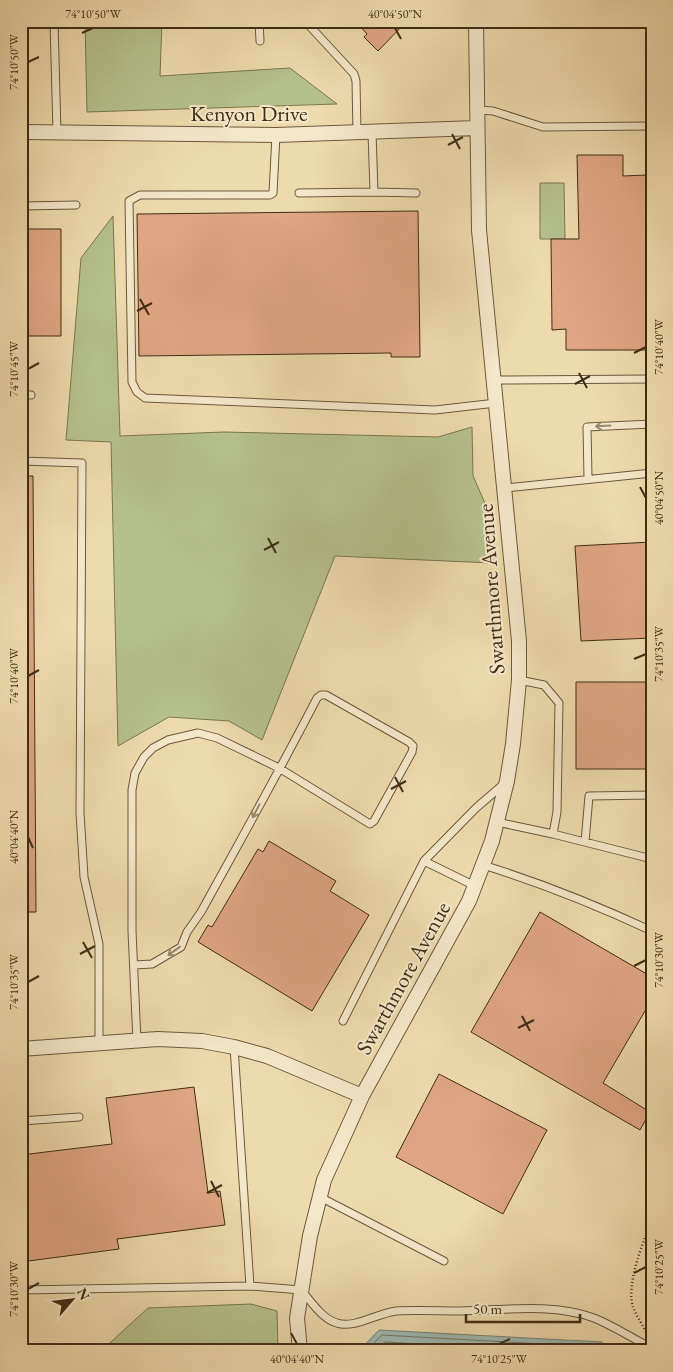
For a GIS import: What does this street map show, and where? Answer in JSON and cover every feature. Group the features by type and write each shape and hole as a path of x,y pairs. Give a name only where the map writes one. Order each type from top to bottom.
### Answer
{"street":[{"name":"Swarthmore Avenue","path":"300,1351 297,1318 310,1236 324,1180 362,1096 469,901 492,840 507,781 513,744 519,680 519,641 479,230 476,21"},
{"name":"Kenyon Drive","path":"21,132 276,135 477,128"},
{"path":"21,1048 158,1039 202,1041 267,1056 362,1096"}],"lane":[{"path":"54,21 57,132"},
{"path":"259,21 260,41"},
{"path":"305,21 354,74 356,81 358,133"},
{"path":"478,110 493,111 544,127 652,126"},
{"path":"372,132 374,192"},
{"path":"276,135 273,193 270,195 140,195 129,202 132,382 137,392 145,398 435,410 496,403"},
{"path":"299,193 416,193"},
{"path":"21,206 76,204"},
{"path":"493,380 652,379"},
{"path":"21,395 31,395"},
{"path":"588,478 587,427 652,424"},
{"path":"21,461 82,463 80,812 84,877 99,944 99,1043"},
{"path":"505,488 588,478 652,473"},
{"path":"519,680 544,685 559,703 557,812 553,834"},
{"path":"134,965 152,964 181,947 279,768 317,698 321,695 326,695 410,742 413,746 412,752 374,821 370,824 279,768 217,738 198,733 168,740 154,748 144,757 135,773 132,790 132,931 138,1041"},
{"path":"343,1021 424,861 476,808 507,781"},
{"path":"585,842 589,796 652,795"},
{"path":"497,822 652,859"},
{"path":"424,861 475,886"},
{"path":"483,865 579,899 652,931"},
{"path":"234,1047 250,1286"},
{"path":"21,1121 79,1117"},
{"path":"320,1197 444,1261"},
{"path":"21,1290 250,1286 301,1290 326,1318 338,1324 356,1323 391,1312 537,1309 594,1318 652,1348"}],"path":[{"path":"648,1335 633,1306 631,1284 647,1232 652,1223"}],"green space":[{"path":"85,21 162,21 160,76 290,68 337,104 87,112"},
{"path":"540,183 564,183 565,239 540,239"},
{"path":"113,216 120,436 224,432 438,437 472,427 473,476 485,503 491,563 335,556 262,740 229,721 169,717 118,746 111,442 66,440 81,258"},
{"path":"251,1304 277,1311 278,1349 275,1351 101,1351 148,1308"}],"water":[{"path":"379,1330 602,1342 604,1351 359,1351"}],"building":[{"path":"355,21 407,21 378,51 364,37 367,34"},
{"path":"577,155 623,155 623,176 647,175 649,350 566,350 566,329 552,330 551,239 579,239"},
{"path":"418,211 420,357 391,357 391,353 139,356 137,214"},
{"path":"21,229 61,229 61,336 21,336"},
{"path":"21,476 33,476 36,912 21,912"},
{"path":"652,542 652,638 581,641 575,546"},
{"path":"576,682 652,682 652,769 576,769"},
{"path":"269,841 336,881 330,891 369,915 312,1011 198,942 208,925 212,927 258,849 263,852"},
{"path":"540,912 652,977 652,999 603,1083 650,1112 640,1130 471,1032"},
{"path":"439,1074 547,1130 503,1214 396,1157"},
{"path":"194,1087 208,1193 220,1191 225,1225 117,1239 119,1249 21,1262 21,1155 112,1144 106,1098"}]}
